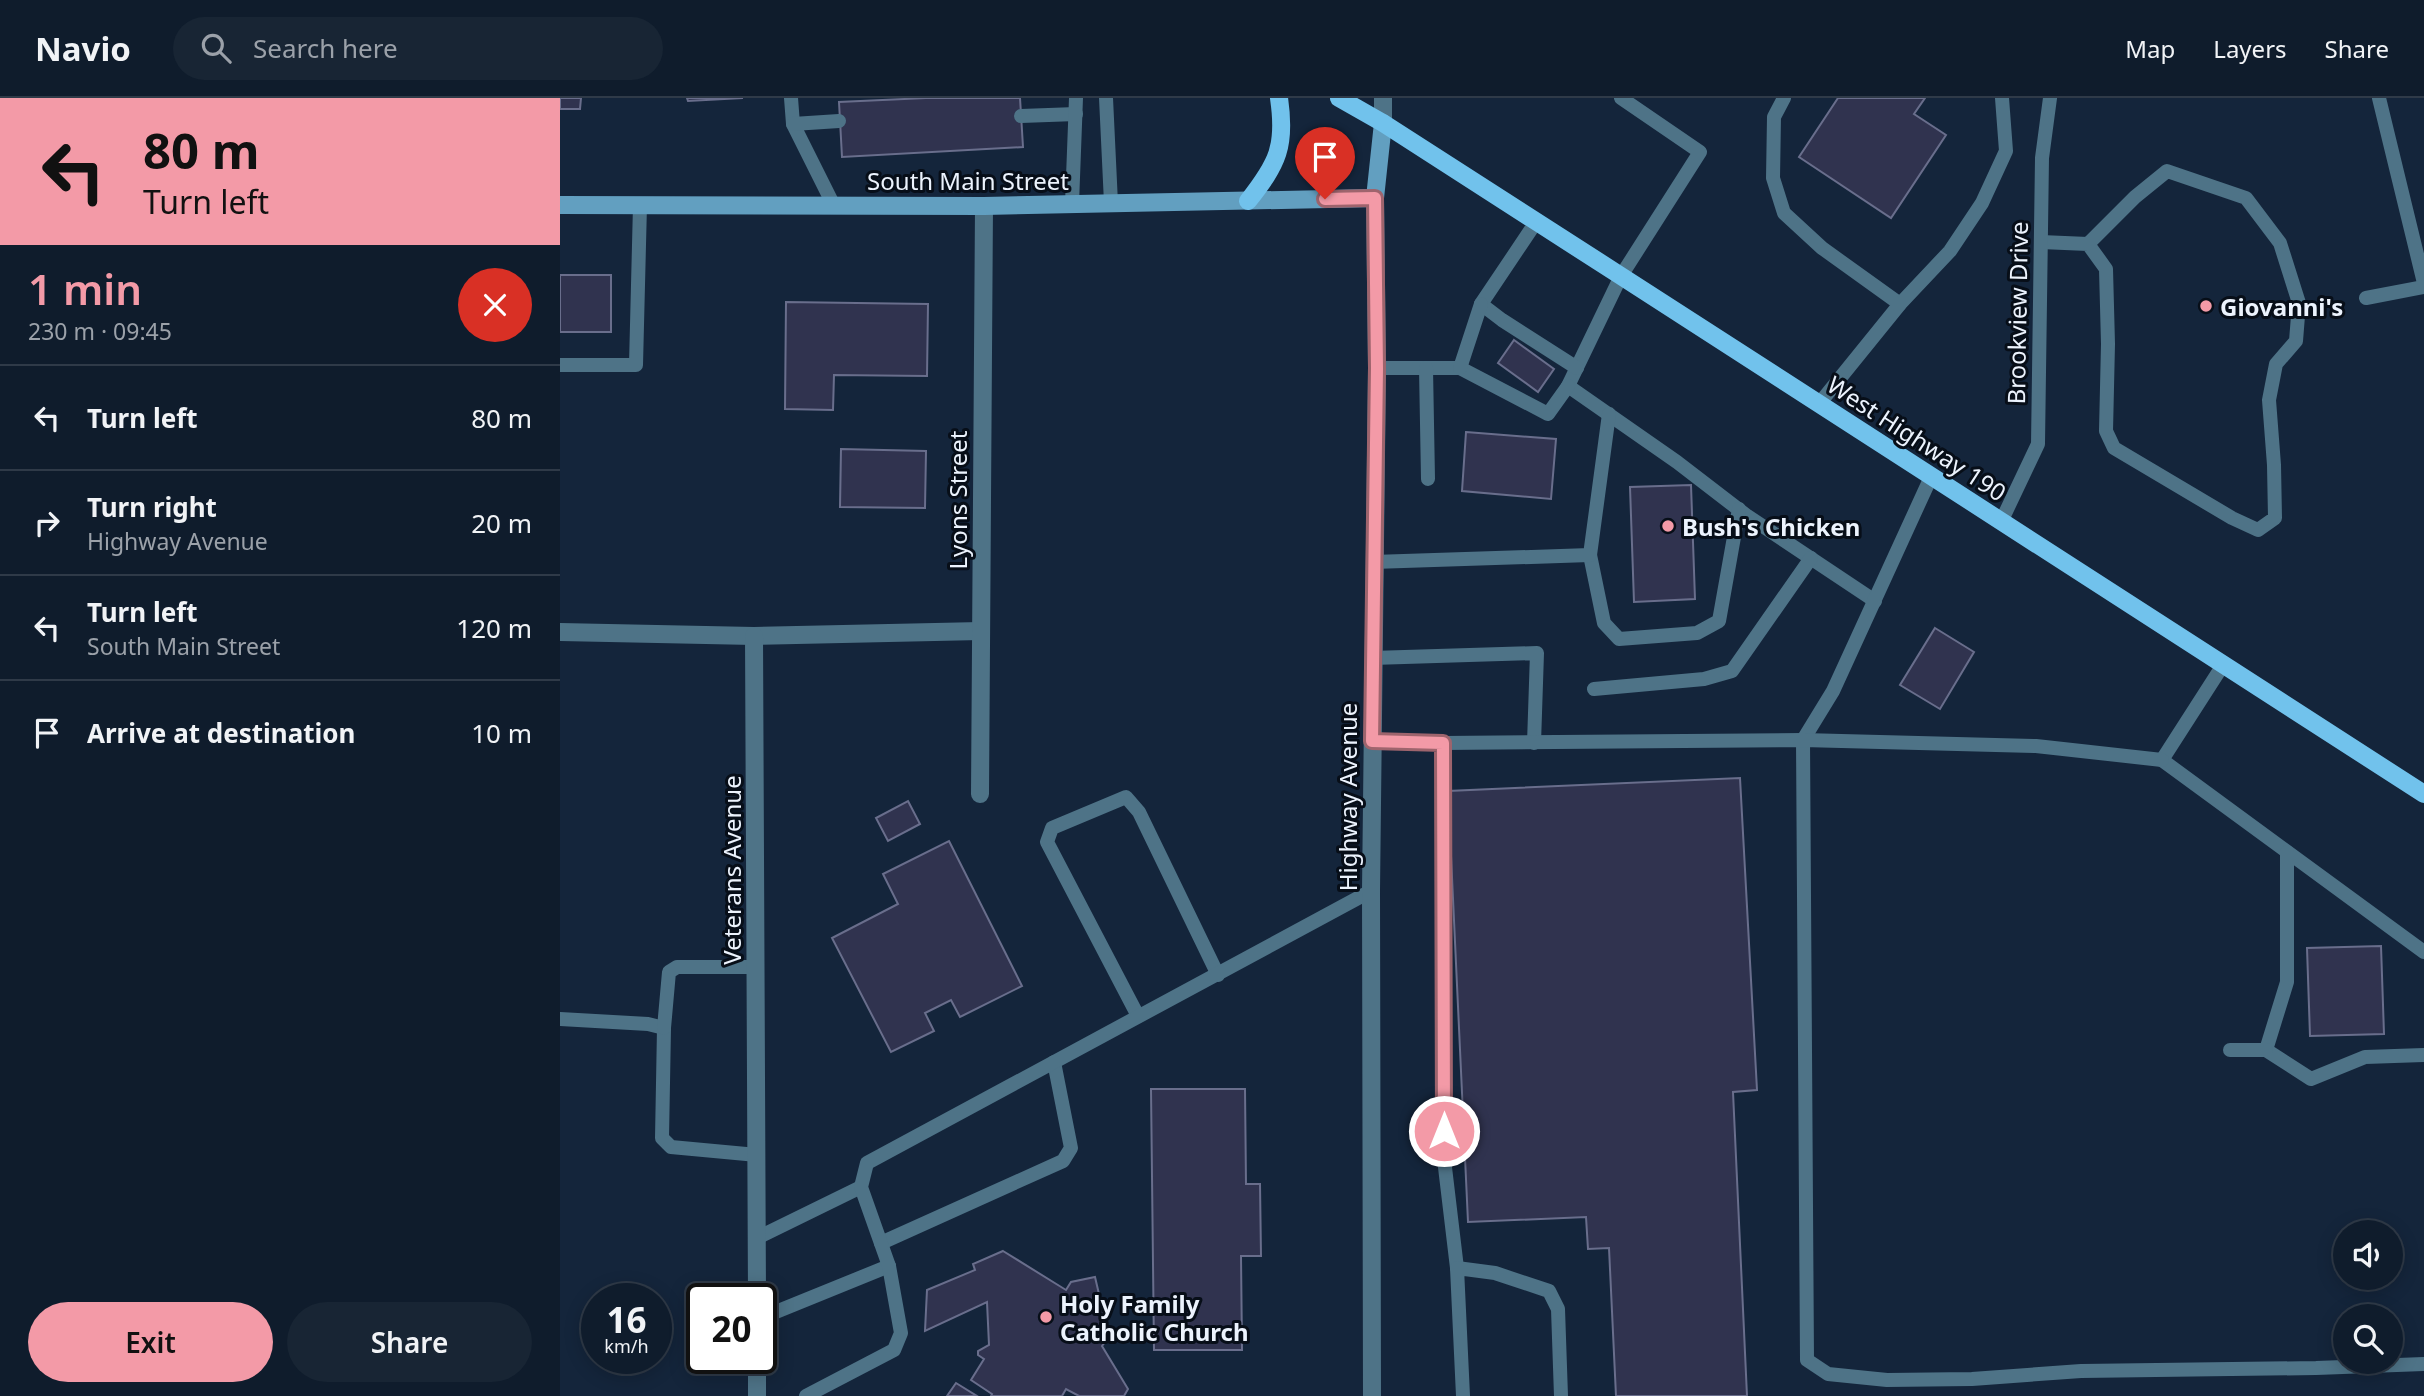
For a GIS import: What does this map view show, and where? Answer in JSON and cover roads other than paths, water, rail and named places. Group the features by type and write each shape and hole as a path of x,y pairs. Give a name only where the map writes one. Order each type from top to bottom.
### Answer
{"main road":[{"path":"1248,201 1278,156 1282,131 1279,98"},
{"name":"West Highway 190","path":"1339,98 1383,123 2424,794"},
{"path":"1375,198 1383,123"},
{"name":"South Main Street","path":"560,205 984,206 1375,198"}],"street":[{"path":"1383,98 1383,123"},
{"name":"Highway Avenue","path":"1372,1396 1372,658 1377,368 1375,198"},
{"name":"Lyons Street","path":"980,793 984,206"},
{"path":"560,632 754,636 981,631"},
{"name":"Veterans Avenue","path":"754,636 758,1283"},
{"path":"757,1374 757,1396"}],"lane":[{"path":"791,98 793,124 834,206"},
{"path":"1072,204 1076,98"},
{"path":"1106,98 1111,203"},
{"path":"1377,368 1460,368 1548,414 1568,386 1621,276 1700,152 1621,98"},
{"path":"1784,98 1774,117 1773,178 1784,213 1822,248 1900,304"},
{"path":"1819,404 1900,304 1950,251 1982,203 2006,151 2002,98"},
{"name":"Brookview Drive","path":"2001,522 2038,444 2042,158 2050,98"},
{"path":"2365,298 2424,285 2379,98"},
{"path":"1021,116 1076,114"},
{"path":"793,124 839,121"},
{"path":"2041,243 2088,243 2135,197 2167,171 2246,198 2280,243 2299,303 2296,341 2276,364 2269,400 2275,518 2258,530 2232,518 2115,448 2106,432 2106,269 2088,243"},
{"path":"560,365 636,365 640,205"},
{"path":"1460,368 1481,304 1536,222"},
{"path":"1481,304 1577,368"},
{"path":"1426,368 1428,479"},
{"path":"1568,386 1739,509 1875,601"},
{"path":"1609,414 1590,555 1604,623 1619,639 1697,634 1719,621 1739,509"},
{"path":"1931,477 1833,691 1802,740 1807,1360 1828,1374 1887,1380 2081,1371 2424,1364"},
{"path":"1373,562 1590,555"},
{"path":"1594,689 1703,679 1732,671 1811,558"},
{"path":"1372,658 1537,653 1534,743"},
{"path":"2162,760 2223,665"},
{"path":"1372,741 1534,743 1802,740 2036,746 2162,760 2424,952"},
{"path":"1443,743 1444,1158 1457,1268 1463,1396"},
{"path":"1138,1016 1047,842 1052,828 1126,797 1139,812 1218,975"},
{"path":"2266,1050 2287,982 2287,852"},
{"path":"806,1396 894,1350 901,1334 889,1266 861,1187 867,1163 1371,891"},
{"path":"756,967 677,967 669,972 664,1028 662,1138 671,1147 757,1155"},
{"path":"560,1019 648,1024 664,1028"},
{"path":"2230,1050 2266,1050 2311,1079 2365,1057 2424,1055"},
{"path":"881,1243 1063,1161 1071,1147 1054,1062"},
{"path":"757,1238 861,1187"},
{"path":"777,1312 889,1266"},
{"path":"1457,1268 1495,1273 1549,1291 1558,1309 1561,1396"}],"place":[{"name":"Giovanni's","path":"2206,306"},
{"name":"Bush's Chicken","path":"1668,526"},
{"name":"Holy Family Catholic Church","path":"1046,1317"}]}
